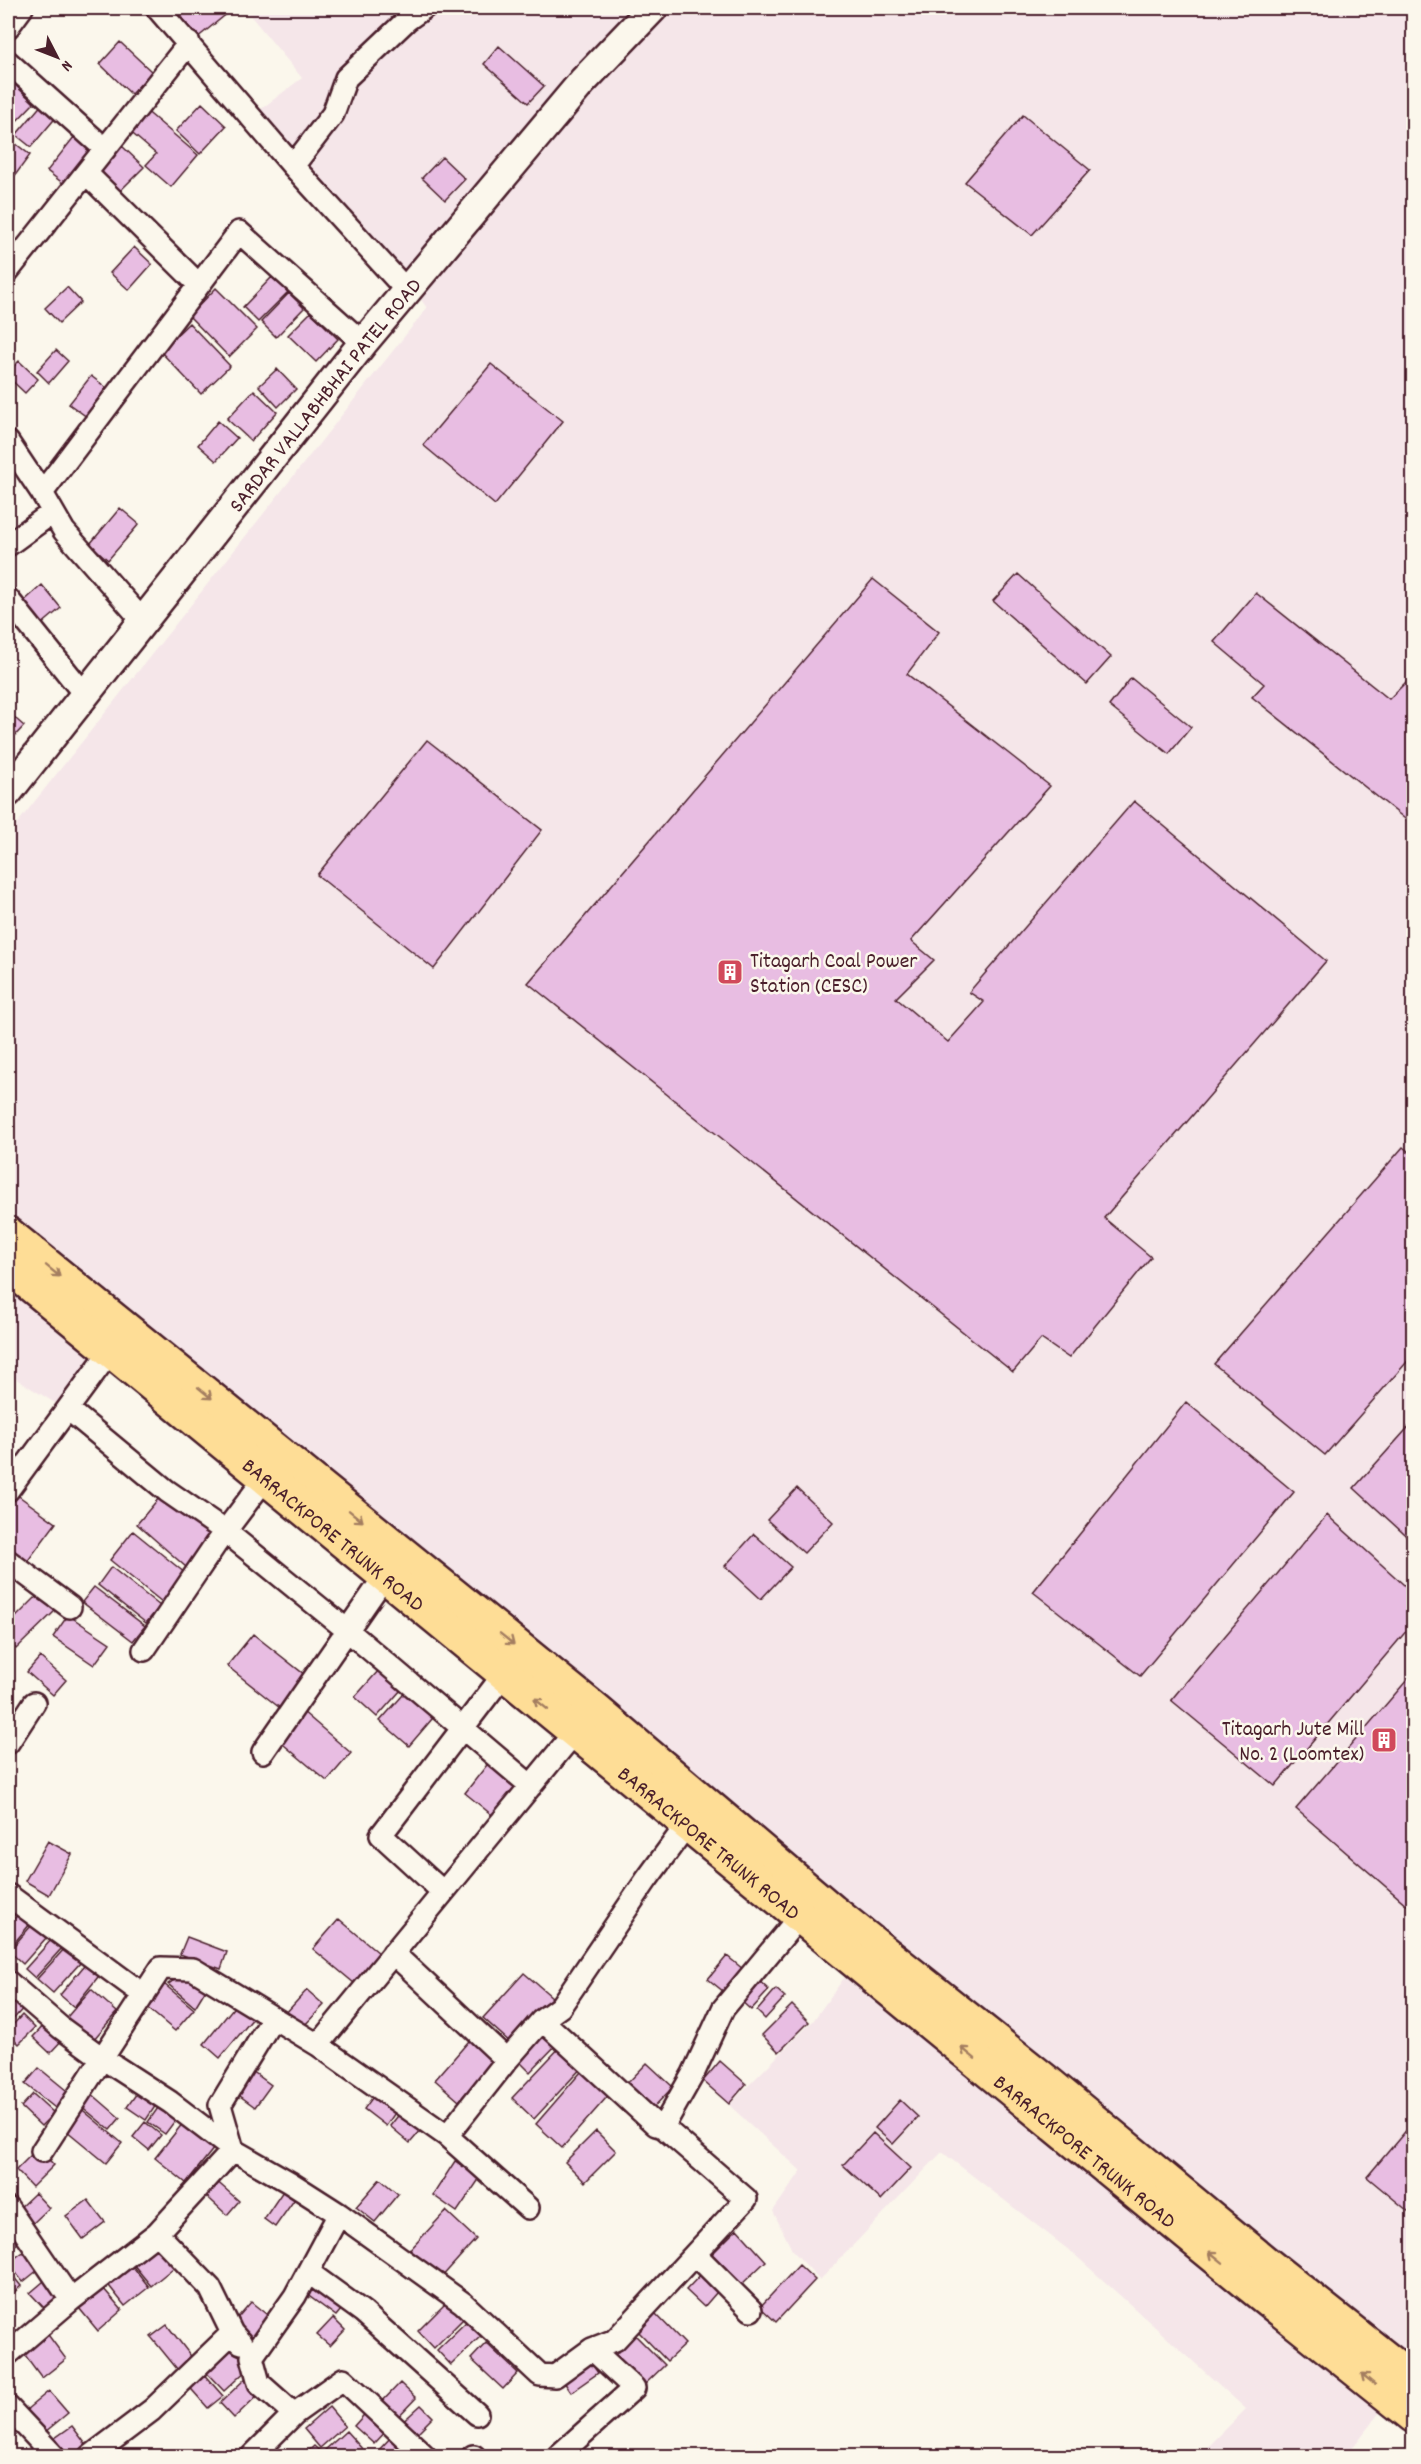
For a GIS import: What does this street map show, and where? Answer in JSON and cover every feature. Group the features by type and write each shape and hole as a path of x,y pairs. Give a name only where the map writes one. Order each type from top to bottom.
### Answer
{"main road":[{"name":"BARRACKPORE TRUNK ROAD","path":"8,1234 595,1710 832,1911 1049,2084 1264,2262 1413,2381"},
{"name":"BARRACKPORE TRUNK ROAD","path":"8,1266 1413,2416"}],"street":[{"path":"8,27 22,8"},
{"path":"157,8 293,166 408,292"},
{"path":"293,166 333,114 346,78 400,14 424,8"},
{"name":"SARDAR VALLABHBHAI PATEL ROAD","path":"8,792 363,343 583,81 653,8"},
{"path":"8,271 189,43"},
{"path":"8,62 105,149"},
{"path":"86,173 199,285"},
{"path":"42,493 239,232 363,343"},
{"path":"8,442 64,531 143,621"},
{"path":"8,545 53,512"},
{"path":"8,599 85,695"},
{"path":"8,1490 111,1350"},
{"path":"68,1409 167,1491 225,1531 347,1630 531,1786"},
{"path":"144,1650 225,1531 266,1477"},
{"path":"8,1561 70,1607"},
{"path":"263,1752 385,1576"},
{"path":"443,1892 381,1834 504,1674"},
{"path":"8,1743 34,1703"},
{"path":"318,2045 575,1731"},
{"path":"447,2136 542,2020 560,2007 688,1823"},
{"path":"8,1895 144,1995"},
{"path":"663,2127 693,2074 723,2009 800,1916"},
{"path":"393,1953 507,2060"},
{"path":"42,2151 161,1968 193,1969 318,2045 447,2136 528,2208"},
{"path":"8,1982 61,2028 102,2058 171,2102 233,2151 289,2182 339,2214 463,2303 540,2374 555,2376 592,2349 615,2340 746,2199 663,2127 656,2125 542,2020"},
{"path":"233,2151 220,2105 273,2018"},
{"path":"8,2354 71,2300 157,2233 233,2151"},
{"path":"8,2208 71,2300"},
{"path":"252,2357 295,2296 339,2214"},
{"path":"157,2233 210,2288 232,2333 252,2357 259,2383 294,2414"},
{"path":"694,2254 751,2310"},
{"path":"308,2272 363,2312 477,2414"},
{"path":"91,2457 152,2410 232,2333"},
{"path":"558,2457 634,2388 592,2349"},
{"path":"252,2457 294,2414 343,2379 425,2457"},
{"path":"8,2407 54,2457"}],"shaded area":[{"path":"244,8 1413,8 1413,2378 1042,2074 8,1210 8,835 427,308 404,276 257,112 302,78"},
{"path":"8,1256 111,1338 60,1406 8,1374"},
{"path":"862,1953 1397,2390 1346,2456 1199,2456 1246,2409 1074,2254 942,2152 820,2280 792,2250 773,2211 801,2171 729,2105 813,2021"}],"building":[{"path":"187,8 234,8 197,38 178,15"},
{"path":"120,42 152,72 131,94 100,64"},
{"path":"499,46 544,86 528,103 484,64"},
{"path":"10,80 34,103 9,129 8,82"},
{"path":"43,103 58,115 31,147 16,135"},
{"path":"202,103 226,126 200,154 176,131"},
{"path":"144,109 198,155 171,187 146,165 156,154 127,129"},
{"path":"1023,115 1090,170 1032,235 965,182"},
{"path":"74,137 91,151 64,184 47,171"},
{"path":"11,140 30,155 8,185 8,145"},
{"path":"122,146 144,167 116,195 94,174"},
{"path":"442,157 465,179 445,200 422,178"},
{"path":"134,247 152,264 129,290 110,273"},
{"path":"272,277 288,292 258,322 243,307"},
{"path":"67,287 81,302 59,323 45,308"},
{"path":"216,288 257,329 229,357 189,316"},
{"path":"289,293 304,308 276,337 261,322"},
{"path":"311,312 338,339 316,362 288,335"},
{"path":"189,323 230,366 201,394 160,351"},
{"path":"56,350 68,361 49,383 37,371"},
{"path":"19,361 38,379 25,393 8,377 8,372"},
{"path":"491,364 563,421 495,505 423,445"},
{"path":"277,369 296,389 278,407 259,386"},
{"path":"91,376 108,389 87,417 69,404"},
{"path":"254,390 277,412 251,441 227,419"},
{"path":"218,421 237,438 216,461 198,445"},
{"path":"120,508 139,524 108,560 90,544"},
{"path":"1018,574 1111,657 1087,684 993,601"},
{"name":"Titagarh Coal Power Station (CESC)","path":"873,579 939,632 907,674 1050,786 911,941 934,960 896,998 948,1042 984,1002 969,992 1134,801 1326,961 1104,1218 1151,1257 1069,1358 1041,1339 1013,1372 528,983"},
{"path":"42,585 61,608 41,625 22,603"},
{"path":"1256,593 1389,699 1414,674 1414,826 1252,697 1264,684 1214,642"},
{"path":"1131,678 1191,727 1169,754 1109,706"},
{"path":"9,713 24,726 8,743 8,715"},
{"path":"427,740 542,830 434,969 317,875"},
{"path":"1403,1147 1414,1156 1414,1354 1325,1455 1214,1364"},
{"path":"1186,1402 1294,1492 1140,1676 1033,1592"},
{"path":"1414,1421 1414,1543 1354,1488"},
{"path":"797,1488 833,1522 804,1553 767,1520"},
{"path":"164,1492 214,1535 186,1567 137,1524"},
{"path":"16,1494 56,1523 24,1566 8,1553 8,1505"},
{"path":"1327,1515 1414,1594 1414,1622 1275,1786 1171,1700"},
{"path":"133,1531 185,1573 162,1602 110,1560"},
{"path":"754,1534 791,1567 761,1599 725,1566"},
{"path":"111,1567 160,1606 146,1623 98,1585"},
{"path":"94,1587 145,1626 133,1641 82,1602"},
{"path":"41,1592 57,1609 16,1649 8,1640 8,1625"},
{"path":"68,1615 110,1643 94,1665 53,1637"},
{"path":"253,1634 305,1675 280,1708 227,1666"},
{"path":"40,1657 66,1680 53,1695 27,1672"},
{"path":"379,1670 401,1690 377,1717 355,1697"},
{"name":"Titagarh Jute Mill No. 2 (Loomtex)","path":"1414,1672 1414,1911 1296,1809"},
{"path":"410,1687 438,1712 409,1746 380,1721"},
{"path":"302,1711 351,1753 327,1781 278,1740"},
{"path":"490,1761 518,1783 492,1815 465,1793"},
{"path":"48,1841 72,1854 49,1895 25,1881"},
{"path":"19,1913 31,1923 8,1950 8,1926"},
{"path":"339,1919 379,1953 354,1983 313,1949"},
{"path":"32,1925 46,1938 23,1964 9,1951"},
{"path":"187,1937 227,1952 221,1969 180,1954"},
{"path":"51,1940 61,1949 35,1978 25,1969"},
{"path":"65,1948 81,1962 53,1993 37,1979"},
{"path":"727,1956 743,1969 724,1992 708,1979"},
{"path":"88,1961 102,1972 74,2007 60,1995"},
{"path":"186,1973 209,1984 195,2007 168,1984"},
{"path":"524,1973 552,1997 511,2043 483,2018"},
{"path":"757,1979 769,1990 751,2010 739,1999"},
{"path":"164,1984 194,2009 175,2031 145,2006"},
{"path":"91,1989 117,2012 88,2046 62,2023"},
{"path":"776,1989 785,1997 765,2019 757,2011"},
{"path":"307,1990 324,2005 301,2029 285,2014"},
{"path":"8,1992 27,2004 8,2025"},
{"path":"237,2003 254,2017 220,2058 204,2044"},
{"path":"792,2005 809,2022 779,2052 762,2035"},
{"path":"22,2015 35,2028 19,2044 8,2033 8,2030"},
{"path":"47,2022 64,2038 50,2053 33,2037"},
{"path":"542,2025 560,2041 530,2072 513,2055"},
{"path":"475,2034 499,2055 459,2101 435,2080"},
{"path":"563,2044 585,2064 534,2119 512,2098"},
{"path":"720,2061 746,2084 729,2104 703,2081"},
{"path":"647,2063 673,2087 649,2112 623,2088"},
{"path":"587,2065 614,2089 562,2148 536,2124"},
{"path":"39,2068 72,2095 59,2111 25,2084"},
{"path":"248,2068 271,2085 255,2107 232,2090"},
{"path":"139,2090 158,2102 146,2120 127,2107"},
{"path":"91,2093 120,2118 110,2130 80,2105"},
{"path":"33,2094 54,2113 41,2126 21,2107"},
{"path":"375,2094 397,2110 386,2126 364,2109"},
{"path":"900,2100 918,2117 893,2144 875,2128"},
{"path":"160,2105 177,2118 165,2134 148,2122"},
{"path":"78,2106 122,2143 106,2163 61,2126"},
{"path":"401,2112 422,2129 410,2143 390,2126"},
{"path":"187,2118 218,2143 186,2183 155,2158"},
{"path":"1414,2121 1414,2216 1367,2177"},
{"path":"145,2122 161,2135 149,2150 133,2137"},
{"path":"596,2131 616,2151 585,2182 565,2162"},
{"path":"873,2133 911,2168 881,2200 843,2165"},
{"path":"38,2148 54,2165 32,2187 16,2170"},
{"path":"455,2161 480,2178 457,2212 433,2195"},
{"path":"213,2178 239,2201 227,2215 201,2191"},
{"path":"380,2179 398,2194 375,2222 356,2207"},
{"path":"285,2188 297,2196 275,2227 264,2219"},
{"path":"35,2193 49,2208 31,2225 17,2210"},
{"path":"88,2200 105,2222 83,2239 66,2216"},
{"path":"446,2211 476,2239 440,2279 409,2251"},
{"path":"8,2219 24,2238 8,2251"},
{"path":"737,2229 766,2261 741,2285 712,2254"},
{"path":"161,2242 178,2264 151,2286 133,2264"},
{"path":"29,2248 43,2266 23,2282 8,2263"},
{"path":"130,2263 149,2287 125,2306 106,2282"},
{"path":"799,2265 815,2280 776,2322 760,2307"},
{"path":"706,2269 723,2285 704,2307 686,2290"},
{"path":"8,2270 21,2286 8,2298"},
{"path":"50,2276 64,2292 45,2309 30,2293"},
{"path":"315,2282 345,2305 336,2316 306,2294"},
{"path":"103,2288 122,2310 98,2331 79,2308"},
{"path":"251,2302 271,2318 253,2340 233,2323"},
{"path":"447,2302 463,2319 434,2348 418,2331"},
{"path":"654,2312 685,2344 667,2361 637,2330"},
{"path":"333,2318 345,2330 330,2346 317,2335"},
{"path":"468,2320 482,2335 451,2365 437,2350"},
{"path":"167,2325 197,2364 182,2375 151,2337"},
{"path":"46,2332 66,2359 42,2378 22,2351"},
{"path":"634,2334 665,2365 642,2387 612,2356"},
{"path":"486,2343 518,2373 503,2389 471,2359"},
{"path":"229,2345 250,2367 224,2391 203,2369"},
{"path":"586,2355 598,2373 571,2392 559,2375"},
{"path":"200,2370 223,2396 208,2408 185,2382"},
{"path":"248,2376 262,2391 234,2418 220,2403"},
{"path":"400,2383 416,2398 392,2423 376,2408"},
{"path":"49,2391 68,2413 45,2432 26,2410"},
{"path":"421,2405 433,2417 410,2440 397,2427"},
{"path":"329,2407 345,2426 320,2448 304,2429"},
{"path":"370,2408 390,2427 374,2444 354,2426"},
{"path":"72,2426 91,2451 83,2456 69,2456 55,2438"},
{"path":"346,2431 364,2451 358,2456 331,2456 325,2450"},
{"path":"393,2435 410,2452 405,2456 380,2456 376,2453"},
{"path":"314,2446 325,2456 303,2456"}],"place":[{"name":"Titagarh Coal Power Station (CESC)","path":"730,972"},
{"name":"Titagarh Jute Mill No. 2 (Loomtex)","path":"1384,1740"}]}
